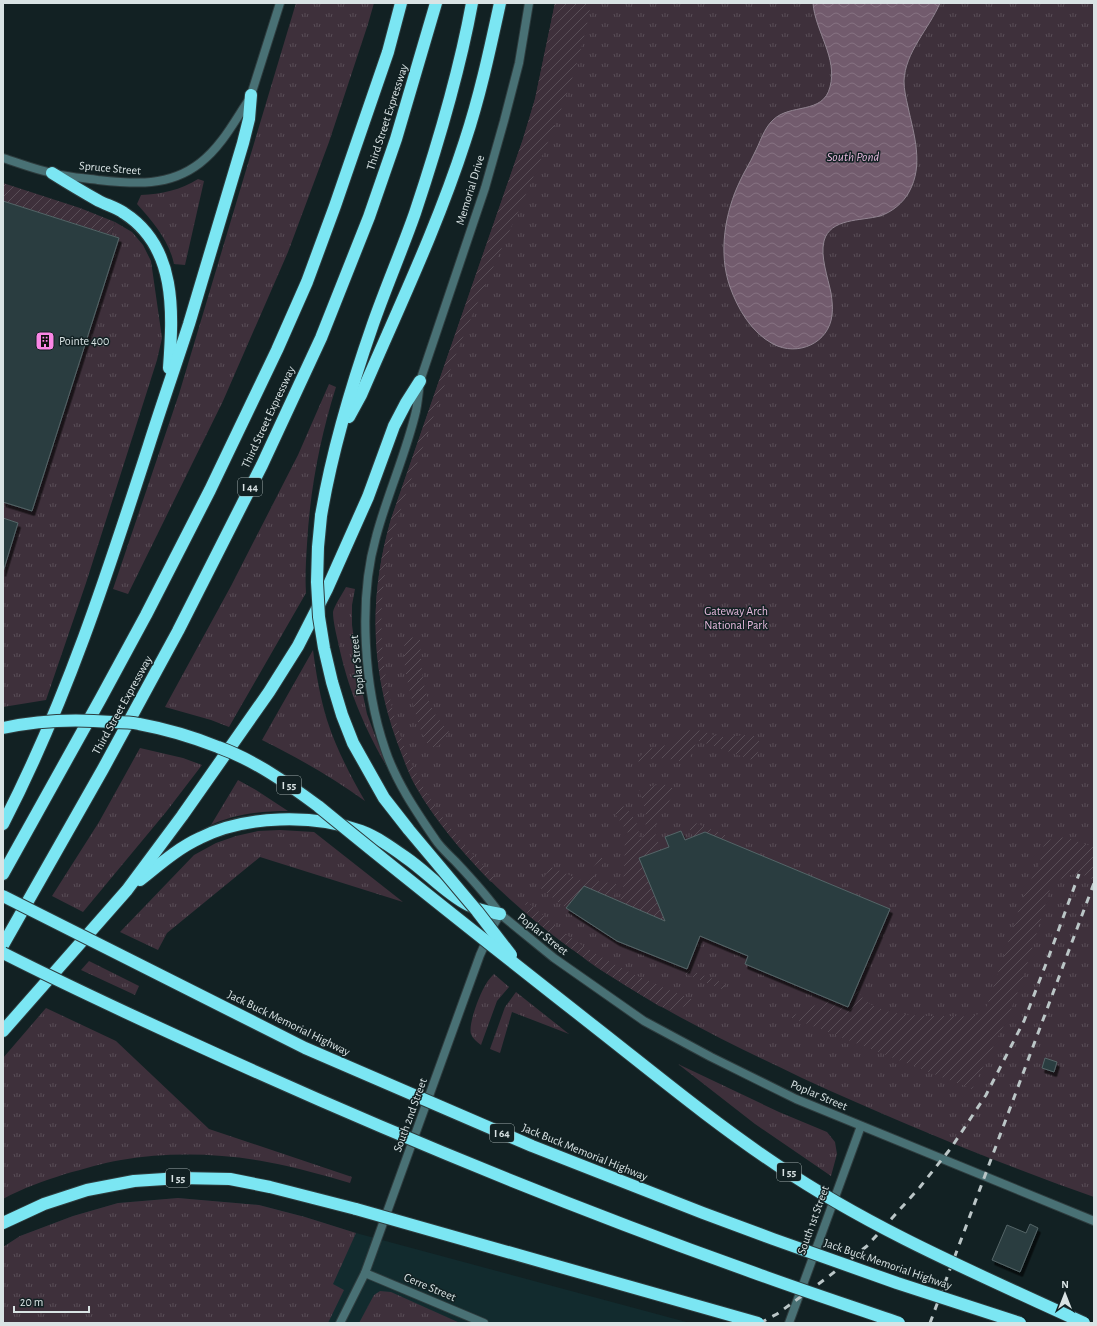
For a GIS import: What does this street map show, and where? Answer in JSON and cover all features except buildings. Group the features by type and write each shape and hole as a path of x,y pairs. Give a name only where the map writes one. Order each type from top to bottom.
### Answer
{"highway":[{"name":"Third Street Expressway","path":"3,874 98,705 146,615 210,490 277,350 306,282 335,206 388,52 401,3"},
{"name":"Third Street Expressway","path":"3,945 103,769 178,631 262,465 314,352 360,239 396,139 436,3"},
{"path":"472,3 467,30 445,118 414,214 354,382 337,439 320,516 318,568 319,617 332,682 342,715 353,743 388,803 477,911 524,972"},
{"path":"337,439 361,395 436,220 466,141 487,66 500,3"},
{"path":"3,824 59,706 105,582 168,383 188,325 243,143 249,119 252,95"},
{"path":"52,173 78,190 123,212 139,223 159,251 168,286 172,320 168,383"},
{"path":"3,1030 127,890 236,740 298,646 327,589 368,498 394,426 420,381"},
{"name":"I 55","path":"3,728 54,721 98,721 138,724 179,733 220,747 250,762 288,784 318,806 524,972 698,1108 778,1166 851,1211 934,1254 1084,1323"},
{"path":"127,890 164,860 199,838 215,832 258,822 308,820 330,822 361,831 387,844 416,864 456,898 469,906 500,914"},
{"name":"Jack Buck Memorial Highway","path":"3,896 305,1048 532,1146 642,1190 773,1239 897,1283 1020,1323"},
{"path":"3,953 173,1034 283,1084 428,1146 633,1228 753,1273 900,1323"},
{"name":"I 55","path":"3,1223 44,1204 87,1190 134,1181 180,1178 230,1179 270,1187 356,1210 758,1323"}],"street":[{"path":"252,95 280,3"},
{"name":"Memorial Drive","path":"420,381 485,188 519,63 529,3"},
{"name":"Spruce Street","path":"3,158 52,173 106,181 144,183 164,180 185,174 217,147 252,95"},
{"name":"Poplar Street","path":"420,381 417,409 411,432 375,539 367,586 366,631 369,674 375,712 385,750 402,788 436,841 490,900 500,914 554,958 644,1021 796,1100 1094,1221"},
{"name":"South 2nd Street","path":"340,1323 366,1273 480,955 500,914"},
{"name":"South 1st Street","path":"789,1323 861,1126"},
{"name":"Cerre Street","path":"366,1273 484,1323"}],"shaded area":[{"path":"178,1198 259,1205 305,1217 356,1233 690,1323 3,1323 3,1247 20,1236 73,1216 118,1203"}],"green space":[{"path":"296,3 374,3 329,142 288,252 223,401 128,594 113,589 179,394"},
{"name":"Gateway Arch National Park","path":"555,3 1094,3 1094,1197 983,1156 910,1126 802,1078 727,1042 629,988 570,948 526,914 486,876 467,856 432,812 417,788 407,766 389,715 382,687 378,660 376,604 384,547 391,519 523,139 535,99"},
{"path":"555,3 591,3 586,29 572,80 554,128 456,354 397,520 389,551 382,597 381,628 383,659 388,690 406,750 434,805 448,825 498,881 491,882 470,860 432,813 408,771 388,714 382,687 377,659 376,603 384,547 391,519 523,139 535,99"},
{"path":"198,179 204,181 185,265 174,264 172,255 164,239 137,204 141,195 171,191"},
{"path":"3,183 80,208 115,222 111,235 3,201"},
{"path":"115,222 132,232 143,245 151,261 162,338 157,360 86,583 46,700 3,707 3,572 18,523 3,518 3,502 32,511 119,238 111,235"},
{"path":"329,384 336,387 325,425 313,484 308,524 306,593 229,727 211,720 165,707 231,586 298,455"},
{"path":"346,587 355,589 352,605 352,625 359,676 367,714 387,767 357,706 346,675 338,642 333,612"},
{"path":"411,637 420,640 423,680 428,699 437,717 449,732 441,743 435,747 430,746 424,738 417,719 410,690 404,662 404,651 406,641"},
{"path":"313,650 318,685 327,720 344,761 365,801 315,768 262,740"},
{"path":"690,730 723,737 753,736 757,738 759,742 759,750 755,761 697,740 690,758 685,762 664,758 635,762 650,749 676,743"},
{"path":"140,748 183,758 202,765 166,812 83,912 52,896 99,822"},
{"path":"238,780 288,811 249,814 230,818 211,825"},
{"path":"662,784 670,786 673,789 673,793 667,806 662,810 654,830 661,850 639,858 665,921 620,901 623,893 625,846 622,841 630,836 612,809 620,804 628,810 636,822 639,837 642,839 646,815 639,791 646,787"},
{"path":"693,822 727,836 725,841 693,837 688,824"},
{"path":"280,830 314,832 403,902 260,857 167,933 158,950 120,932 194,855 216,843 236,836 258,831"},
{"path":"1057,837 1067,838 1094,847 1094,880 1081,875 1070,875 1059,880 1050,889 1023,978 1008,1017 972,1089 790,1017 824,1001 826,998 848,1007 857,986 861,996 870,1004 894,1013 921,1016 973,1016 982,1012 988,1003 1027,885 1039,865 1043,848 1047,842"},
{"path":"602,856 602,865 595,872 594,877 597,881 616,884 616,890 612,898 584,886 566,908 538,886 551,867 583,881"},
{"path":"527,902 556,926 550,933 528,915 525,905"},
{"path":"564,933 612,963 661,987 696,1001 678,1009 671,1010 659,1006 604,972 558,939"},
{"path":"89,961 139,986 135,995 81,970"},
{"path":"687,969 726,984 722,989 685,974"},
{"path":"494,974 509,987 497,1001 481,1045 471,1034 471,1023 481,994 488,981"},
{"path":"516,992 569,1034 512,1012 500,1053 490,1049 505,1007"},
{"path":"46,1008 116,1041 209,1129 352,1177 350,1183 277,1164 249,1159 213,1155 175,1155 139,1157 100,1164 41,1182 3,1199 3,1058"},
{"path":"678,1064 779,1112 827,1132 835,1142 837,1154 831,1176 755,1124"},
{"path":"178,1198 259,1205 305,1217 356,1233 333,1284 344,1290 328,1323 3,1323 3,1247 20,1236 73,1216 118,1203"},
{"path":"380,1291 391,1292 460,1323 359,1323 374,1295"}],"water":[{"name":"South Pond","path":"813,3 940,3 913,50 905,70 905,91 915,139 917,161 914,182 904,200 889,212 880,216 839,224 827,234 824,241 823,253 832,301 830,325 819,340 802,348 792,349 783,348 765,339 758,333 741,312 726,274 724,247 730,206 767,127 780,115 821,102 826,96 830,87 832,76 829,55 818,24"}],"railway":[{"path":"760,1323 777,1314 828,1277 867,1246 920,1187 951,1148 986,1095 1024,1021 1079,874"},
{"path":"930,1323 1094,883"}],"place":[{"name":"Pointe 400","path":"45,341"}]}
